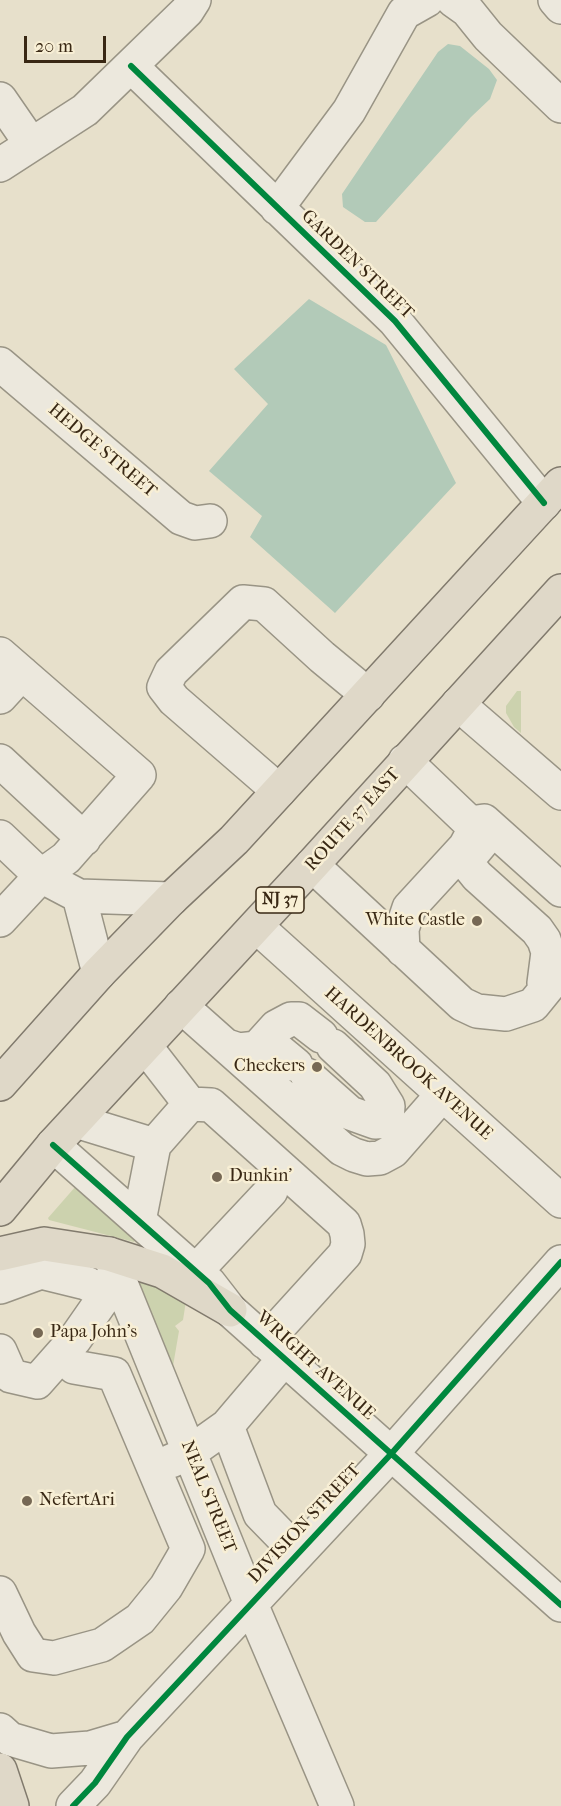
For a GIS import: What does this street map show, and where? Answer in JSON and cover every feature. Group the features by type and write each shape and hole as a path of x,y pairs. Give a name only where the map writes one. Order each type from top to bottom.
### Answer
{"main road":[{"path":"3,1078 99,973 171,899 234,840 552,494"},
{"name":"ROUTE 37 EAST","path":"0,1209 53,1145 561,591"},
{"path":"0,1254 44,1244 109,1254 162,1271 257,1335"},
{"path":"0,1770 12,1806"}],"street":[{"path":"0,165 85,110 187,11 194,0"},
{"path":"277,208 349,111 404,13 427,0"},
{"path":"453,0 467,10 488,36 561,106"},
{"path":"555,0 561,7"},
{"name":"GARDEN STREET","path":"130,66 395,321 552,494"},
{"path":"0,99 31,144"},
{"name":"HEDGE STREET","path":"0,364 181,518 195,523 210,521"},
{"path":"279,791 174,700 164,687 171,672 243,602 264,604 322,657 368,694"},
{"path":"0,697 11,664 139,775 66,858 41,876 0,920"},
{"path":"458,704 561,793"},
{"path":"0,760 84,839"},
{"path":"405,761 470,824 483,841 468,859 469,866 537,930 544,940 548,952 543,995"},
{"path":"470,824 484,821 561,890"},
{"path":"403,950 402,929 409,908 465,847 472,833 470,824"},
{"path":"0,837 41,876 80,896 171,899"},
{"path":"312,865 462,1004 477,1011 506,1014 533,1005 551,983 561,956"},
{"path":"409,908 457,869 469,866"},
{"path":"80,896 99,973"},
{"name":"HARDENBROOK AVENUE","path":"256,926 561,1201"},
{"path":"181,1006 242,1047 342,1149 367,1159 380,1158 393,1151 396,1129 388,1106 379,1090 327,1041 299,1019 291,1019 242,1047"},
{"path":"145,1046 190,1104 211,1105 344,1224 257,1335 227,1426 189,1453 154,1468"},
{"path":"242,1047 273,1046 350,1113 396,1129"},
{"path":"396,1129 442,1095"},
{"path":"139,1221 154,1145 190,1104"},
{"path":"76,1121 154,1145"},
{"name":"WRIGHT AVENUE","path":"53,1145 209,1283 257,1335 561,1605"},
{"path":"195,1272 271,1191"},
{"name":"NEAL STREET","path":"109,1254 115,1291 189,1453 337,1806"},
{"name":"DIVISION STREET","path":"73,1806 95,1784 127,1737 391,1454 561,1262"},
{"path":"0,1287 41,1272 115,1291 38,1382 11,1376 0,1351"},
{"path":"0,1593 33,1655 54,1658 102,1645 141,1619 166,1587 188,1549 114,1374 74,1367"},
{"path":"227,1426 260,1514 298,1553"},
{"path":"0,1730 10,1739 51,1751 90,1748 127,1737"}],"shaded area":[{"path":"448,44 460,46 489,69 497,80 490,99 376,222 365,222 343,207 342,194 438,52"},
{"path":"309,299 386,345 456,483 335,613 250,537 262,516 209,471 268,404 234,369"},
{"path":"517,691 521,691 521,733 514,727 506,713 506,706"},
{"path":"76,1186 136,1238 134,1242 49,1220 48,1218"},
{"path":"145,1275 186,1301 183,1320 175,1326 179,1331 173,1366 137,1284"}],"cycle path":[{"path":"131,66 395,321 544,503"},
{"path":"53,1145 209,1283 230,1310 561,1605"},
{"path":"73,1806 95,1783 127,1737 391,1454 561,1262"}],"place":[{"name":"White Castle","path":"477,921"},
{"name":"Checkers","path":"317,1067"},
{"name":"Dunkin'","path":"217,1177"},
{"name":"Papa John's","path":"38,1333"},
{"name":"NefertAri","path":"27,1501"}]}
